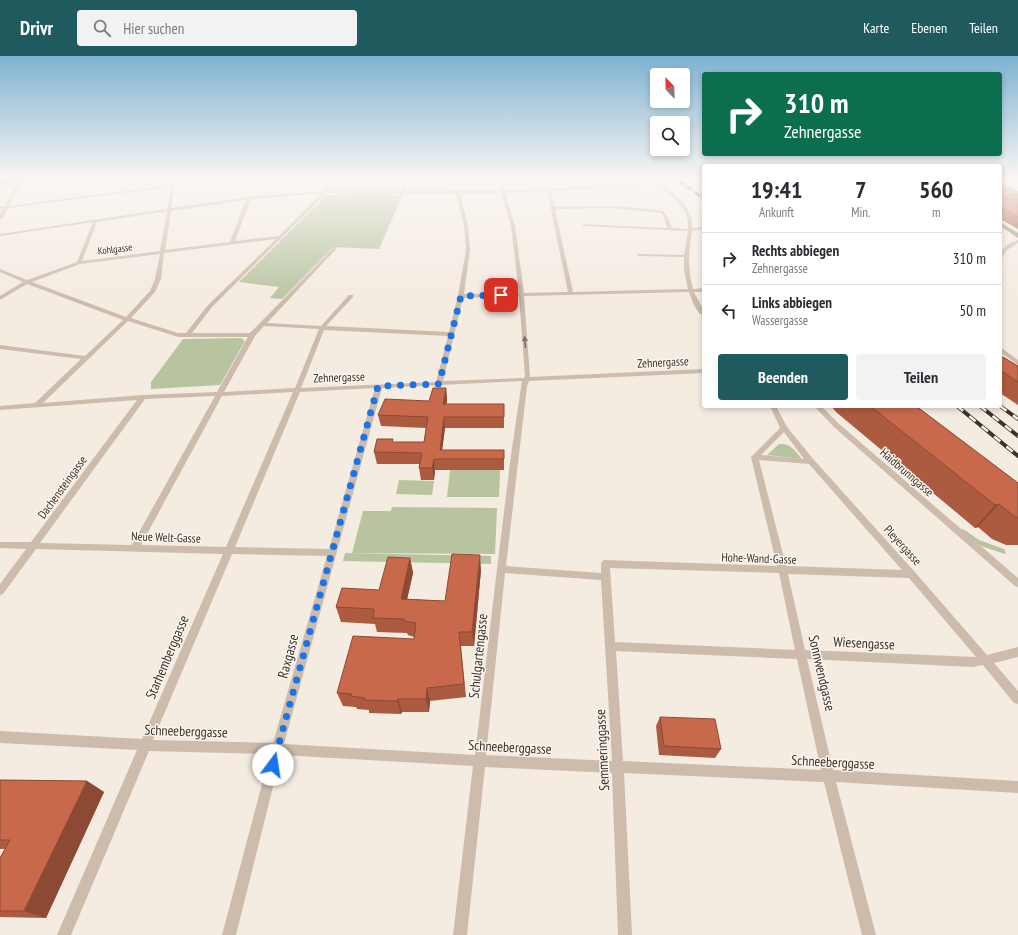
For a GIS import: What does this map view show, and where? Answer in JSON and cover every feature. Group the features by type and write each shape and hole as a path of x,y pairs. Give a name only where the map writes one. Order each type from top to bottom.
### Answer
{"street":[{"path":"0,234 103,219"},
{"path":"37,405 127,319 152,292 158,279 168,219"},
{"path":"232,243 241,219"},
{"path":"188,335 210,306 298,219"},
{"path":"439,384 450,334 461,296 468,250 465,219"},
{"name":"Schulgartengasse","path":"460,935 481,761 500,569 516,445 528,375 521,294 511,219"},
{"path":"555,219 571,293"},
{"path":"666,219 670,229"},
{"path":"689,219 690,230 686,256 690,291 695,304 702,313"},
{"path":"79,263 96,220"},
{"path":"584,224 690,230 702,228"},
{"path":"1002,225 1018,236"},
{"name":"Kohlgasse","path":"0,298 27,282 79,263 279,237"},
{"path":"1002,254 1005,249 1018,241"},
{"path":"135,548 252,335 335,247"},
{"path":"639,255 686,256"},
{"path":"0,270 27,282 127,319 178,335 252,335"},
{"path":"461,296 702,290"},
{"path":"322,328 351,296"},
{"path":"263,324 450,334"},
{"name":"Starhemberggasse","path":"64,935 298,390 322,328"},
{"path":"0,347 86,358"},
{"path":"1002,351 1018,363"},
{"name":"Zehnergasse","path":"0,408 143,397 702,371"},
{"name":"Raxgasse","path":"229,935 277,749 378,386"},
{"name":"Dachensteingasse","path":"0,590 143,397"},
{"name":"Pleyergasse","path":"774,408 784,428 811,462 911,574 1018,699"},
{"name":"Haidbrunngasse","path":"819,408 836,425 1018,583"},
{"path":"755,457 784,428"},
{"path":"755,457 811,462"},
{"name":"Sonnwendgasse","path":"755,457 820,735 828,776 869,935"},
{"name":"Neue Welt-Gasse","path":"0,544 331,553"},
{"name":"Hohe-Wand-Gasse","path":"605,564 782,571 911,574"},
{"name":"Semmeringgasse","path":"605,564 618,767 625,935"},
{"path":"500,569 606,576"},
{"name":"Wiesengasse","path":"610,646 973,662 986,661 997,656 1018,652"},
{"name":"Schneeberggasse","path":"0,737 146,745 277,749 481,761 828,776 1018,787"}],"green space":[{"path":"303,219 392,219 379,249 333,247 282,299 270,298 279,287 239,282"},
{"path":"241,338 245,341 220,385 151,389 151,382 183,339"},
{"path":"779,444 790,446 802,459 767,455"},
{"path":"450,470 500,470 499,497 447,497"},
{"path":"399,480 434,481 432,495 396,494"},
{"path":"392,507 497,508 495,554 352,553 363,511 391,511"},
{"path":"963,529 979,540 1004,549 1006,553 1005,554 981,546 961,530"},
{"path":"345,553 491,556 491,564 343,561"}],"building":[{"path":"1002,357 1018,366 1018,382 1002,371"},
{"path":"433,388 446,388 443,404 504,404 504,417 444,417 440,450 504,450 504,459 434,459 432,468 419,468 422,453 374,452 377,439 393,439 392,442 424,442 428,417 378,415 385,399 429,401"},
{"path":"873,408 919,408 1018,483 1018,518 999,504 995,505"},
{"path":"452,554 480,555 472,632 459,632 464,684 427,688 426,699 398,699 397,701 364,700 365,698 351,696 352,694 337,693 353,636 414,639 416,623 404,621 405,619 373,618 374,609 336,607 342,588 379,590 388,557 410,558 401,599 445,601"},
{"path":"660,717 715,719 721,749 664,746"},
{"path":"0,780 87,781 24,911 0,911 0,858 10,840 0,840"}],"railway":[{"path":"1002,407 1018,419"},
{"path":"959,408 1018,456"},
{"path":"983,408 1018,436"}],"route":[{"path":"273,765 378,386 439,384 450,334 461,296 501,295"}]}
